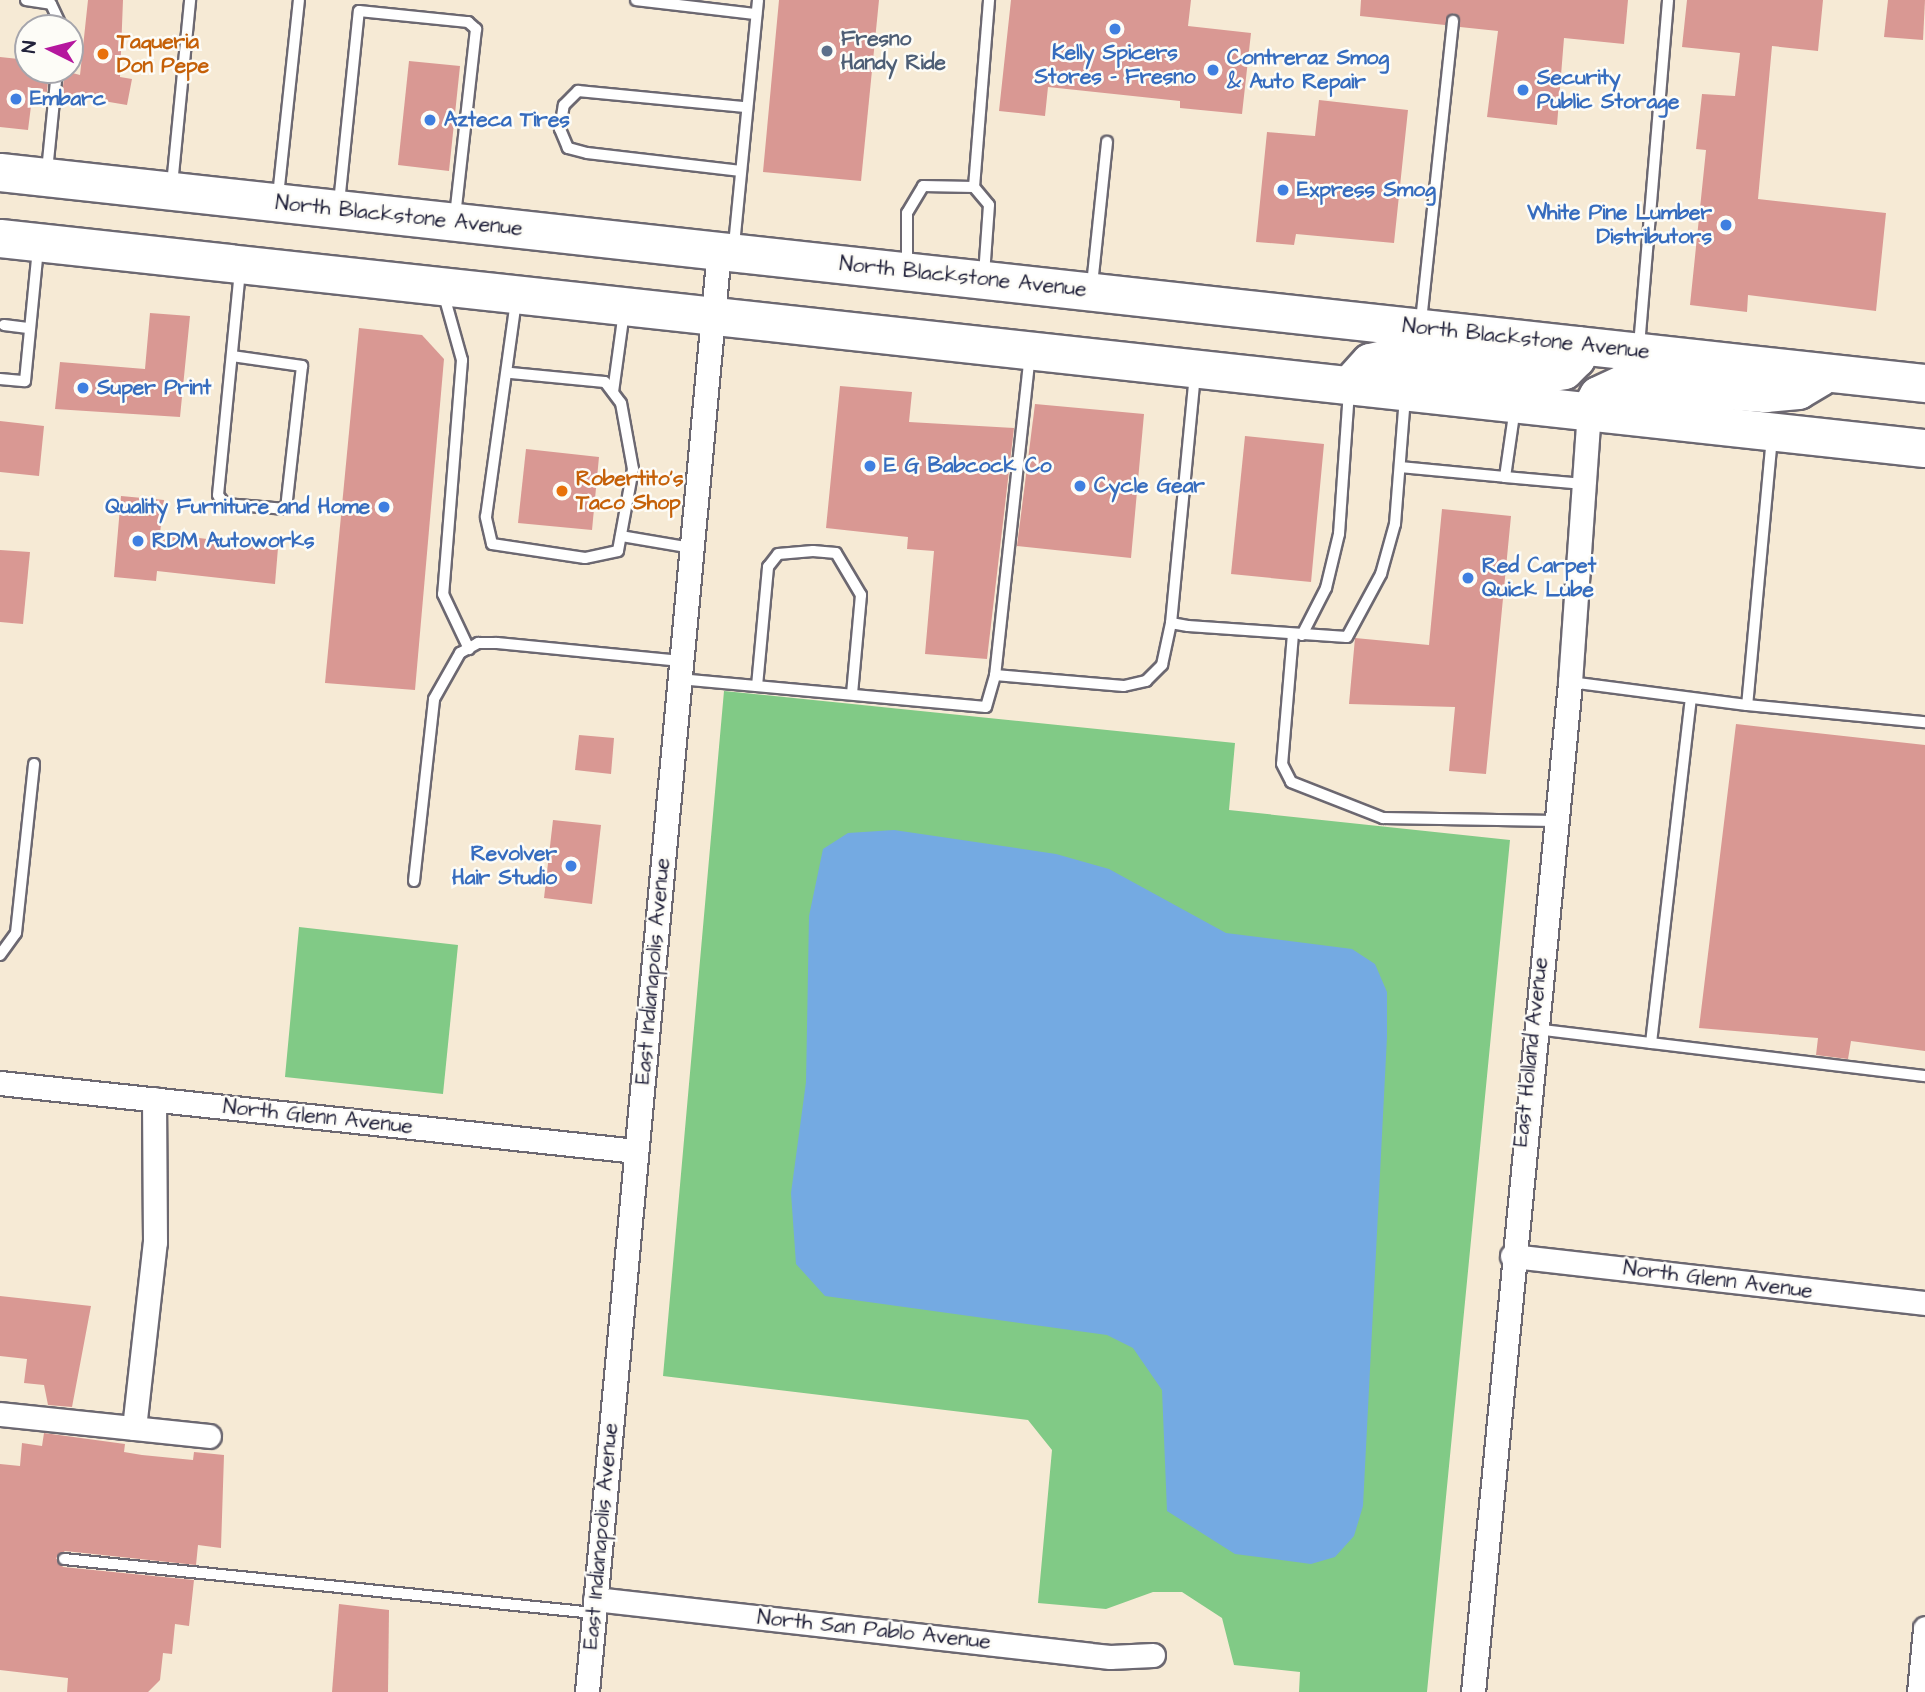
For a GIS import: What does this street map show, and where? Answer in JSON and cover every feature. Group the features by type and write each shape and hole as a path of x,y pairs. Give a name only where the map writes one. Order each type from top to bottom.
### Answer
{"main road":[{"name":"North Blackstone Avenue","path":"0,172 1925,383"},
{"path":"0,238 1925,448"},
{"path":"1349,385 1370,362 1392,357 1540,374 1564,370 1576,358 1577,345"},
{"path":"1589,411 1598,395 1624,383 1765,393 1798,390 1826,372"}],"street":[{"name":"East Indianapolis Avenue","path":"587,1692 713,315 726,251"},
{"name":"East Holland Avenue","path":"1473,1692 1533,1029 1570,682 1589,411"},
{"name":"North Glenn Avenue","path":"0,1083 636,1151"},
{"path":"134,1429 155,1242 155,1099"},
{"name":"North Glenn Avenue","path":"1512,1256 1925,1303"},
{"path":"0,1414 209,1436"},
{"name":"North San Pablo Avenue","path":"595,1606 1110,1657 1153,1655"},
{"path":"1919,1692 1925,1628"}],"lane":[{"path":"26,0 60,14"},
{"path":"171,191 190,0"},
{"path":"277,202 299,0"},
{"path":"636,0 756,14"},
{"path":"726,251 741,171 758,0"},
{"path":"983,279 989,205 975,187 989,0"},
{"path":"1639,352 1668,0"},
{"path":"339,209 360,6 468,22 475,29 454,222"},
{"path":"1420,328 1453,20"},
{"path":"46,177 56,84"},
{"path":"741,171 587,153 568,148 560,130 564,105 578,91 746,107"},
{"path":"1091,291 1107,142"},
{"path":"906,271 907,213 923,186 975,187"},
{"path":"0,379 25,381 39,242"},
{"path":"232,356 302,366 285,509 219,500 240,264"},
{"path":"441,286 462,360 443,594 469,649"},
{"path":"511,373 517,294"},
{"path":"613,393 625,306"},
{"path":"4,325 30,328"},
{"path":"414,881 434,699 444,673 469,649 497,643 680,670 757,686 986,707 995,675 1030,350"},
{"path":"995,675 1124,686 1146,681 1162,665 1171,623 1196,368"},
{"path":"511,373 605,382 613,393 633,469 618,551 585,558 492,544 486,517 503,379 511,373"},
{"path":"1349,385 1339,534 1326,588 1298,635 1282,764 1291,782 1383,818 1555,821"},
{"path":"1171,623 1347,637 1381,574 1395,524 1406,391"},
{"path":"1505,477 1515,403"},
{"path":"1747,705 1773,431"},
{"path":"1400,467 1584,484"},
{"path":"621,536 692,548"},
{"path":"757,686 768,567 778,554 813,551 836,553 861,594 852,694"},
{"path":"1570,682 1747,705 1925,722"},
{"path":"1651,1043 1691,698"},
{"path":"0,955 16,933 34,764"},
{"path":"1533,1029 1925,1076"},
{"path":"64,1559 595,1606"}],"green space":[{"path":"724,691 1235,743 1229,810 1510,840 1427,1692 1299,1692 1300,1672 1234,1665 1222,1618 1182,1592 1153,1592 1106,1609 1038,1603 1052,1450 1028,1420 663,1376"},
{"path":"299,927 458,945 443,1094 285,1077"}],"water":[{"path":"894,830 1056,854 1109,869 1226,933 1352,949 1375,964 1387,992 1387,1037 1363,1506 1354,1536 1335,1557 1311,1564 1235,1554 1167,1511 1162,1390 1133,1348 1107,1335 825,1296 796,1264 791,1193 806,1082 809,916 823,849 848,833"}],"building":[{"name":"Taqueria Don Pepe","path":"88,0 123,0 120,77 132,79 127,105 62,94 63,84 84,84 84,38"},
{"path":"779,0 879,0 861,181 763,172"},
{"path":"1011,0 1191,0 1188,26 1251,33 1242,114 1180,108 1180,101 1048,87 1045,116 999,111"},
{"path":"1361,0 1628,0 1624,44 1564,38 1557,125 1487,117 1498,31 1460,27 1454,13 1445,25 1360,16"},
{"path":"1687,0 1823,0 1818,51 1772,46 1758,199 1886,213 1876,311 1748,295 1747,312 1690,305 1706,150 1696,149 1702,94 1735,96 1740,53 1682,47"},
{"path":"1888,0 1925,0 1923,40 1884,37"},
{"name":"Embarc","path":"0,57 14,58 14,84 48,84 47,92 33,90 28,130 0,127"},
{"path":"409,61 460,66 449,171 398,165"},
{"path":"1319,100 1408,110 1394,243 1296,234 1294,245 1256,242 1267,132 1315,136"},
{"path":"150,313 190,316 180,417 55,409 60,362 145,369"},
{"path":"359,328 422,335 444,359 415,690 325,683"},
{"path":"840,386 912,392 909,422 1014,428 987,659 925,654 934,551 907,549 908,537 826,528"},
{"path":"1035,404 1144,414 1131,558 1017,546"},
{"path":"0,421 44,426 39,476 0,472"},
{"path":"1245,436 1324,444 1311,582 1231,574"},
{"path":"526,449 599,457 592,530 518,523"},
{"path":"121,496 164,500 160,533 278,548 275,584 157,571 156,581 114,577"},
{"path":"1442,509 1511,516 1486,774 1449,771 1455,707 1349,704 1355,638 1429,645"},
{"path":"0,550 30,552 23,624 0,622"},
{"path":"1736,724 1925,745 1925,1051 1851,1041 1848,1059 1816,1055 1818,1038 1699,1028"},
{"path":"579,735 614,738 611,774 575,770"},
{"path":"553,820 601,825 592,904 544,898"},
{"path":"0,1296 91,1306 72,1407 48,1405 44,1385 24,1383 27,1359 0,1356"},
{"path":"44,1433 125,1444 124,1452 142,1455 193,1460 194,1452 224,1455 221,1548 198,1545 196,1565 65,1551 56,1558 63,1567 194,1580 189,1626 175,1624 172,1654 163,1653 160,1680 148,1692 67,1692 68,1678 0,1670 0,1464 20,1466 22,1443 42,1446"},
{"path":"339,1604 389,1610 388,1692 332,1692"}],"place":[{"name":"Kelly Spicers Stores - Fresno","path":"1115,29"},
{"name":"Fresno Handy Ride","path":"827,51"},
{"name":"Taqueria Don Pepe","path":"103,54"},
{"name":"Contreraz Smog & Auto Repair","path":"1213,70"},
{"name":"Security Public Storage","path":"1523,90"},
{"name":"Embarc","path":"16,99"},
{"name":"Azteca Tires","path":"430,120"},
{"name":"Express Smog","path":"1283,190"},
{"name":"White Pine Lumber Distributors","path":"1726,225"},
{"name":"Super Print","path":"83,388"},
{"name":"E G Babcock Co","path":"870,466"},
{"name":"Cycle Gear","path":"1080,486"},
{"name":"Robertito's Taco Shop","path":"562,491"},
{"name":"Quality Furniture and Home","path":"384,507"},
{"name":"RDM Autoworks","path":"138,541"},
{"name":"Red Carpet Quick Lube","path":"1468,578"},
{"name":"Revolver Hair Studio","path":"571,866"}]}
